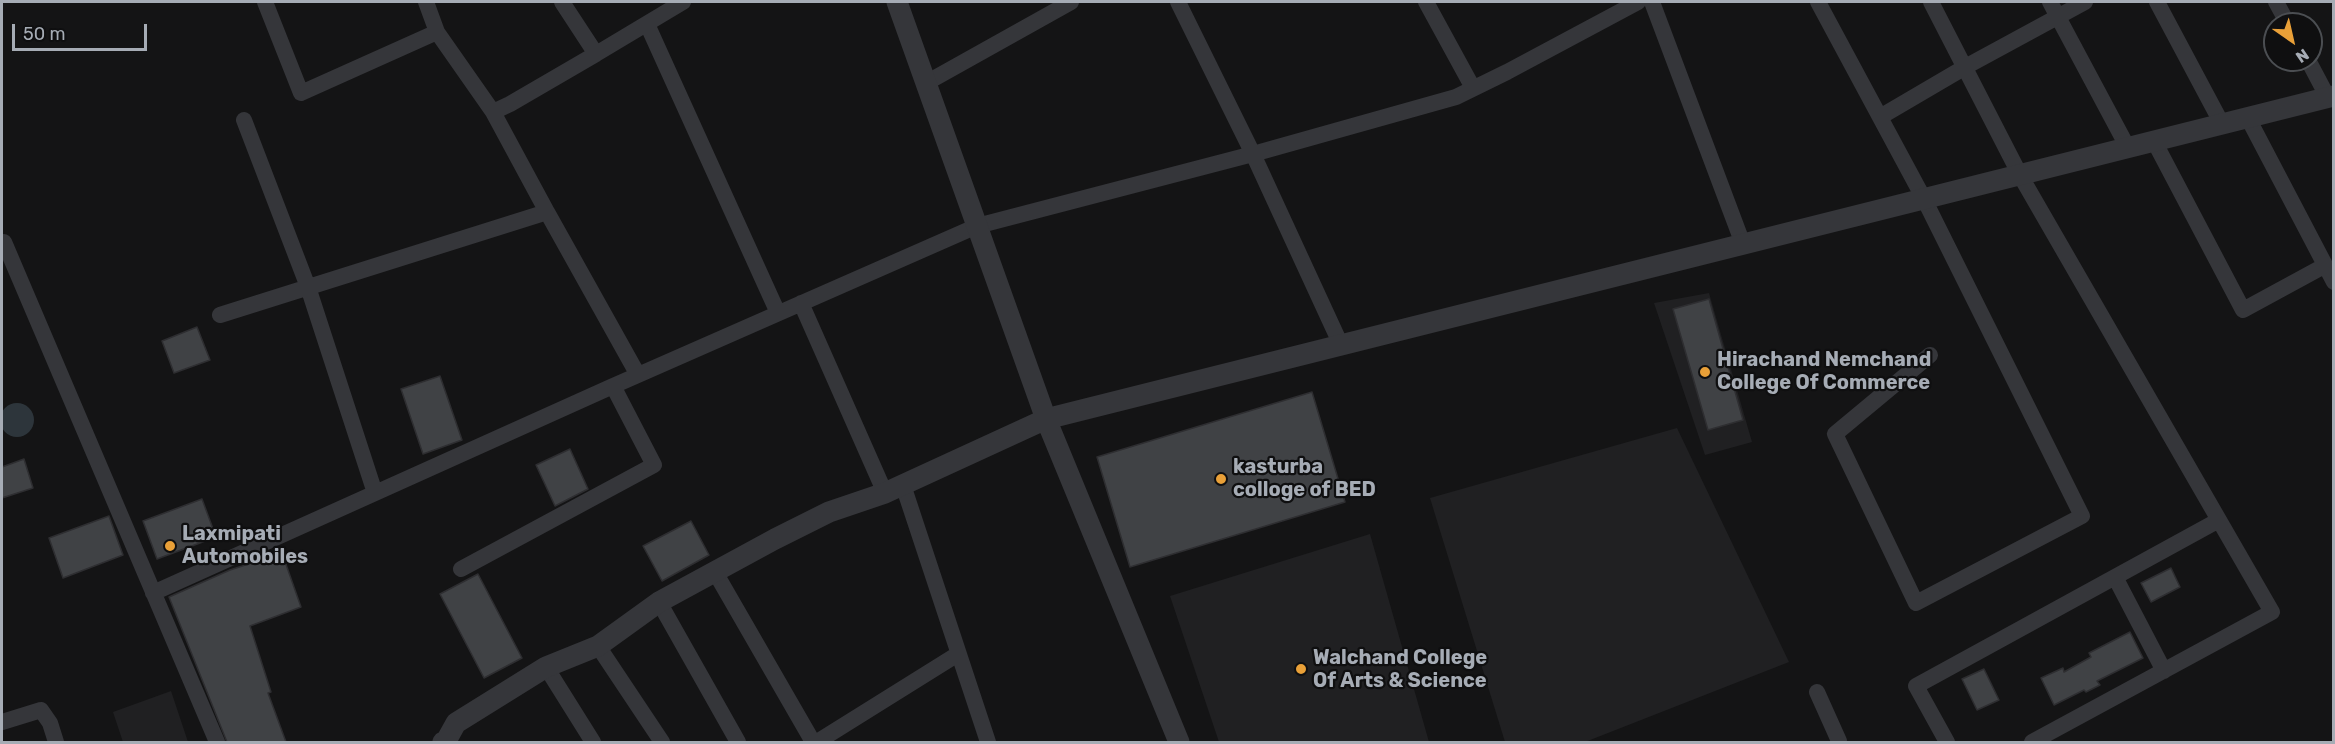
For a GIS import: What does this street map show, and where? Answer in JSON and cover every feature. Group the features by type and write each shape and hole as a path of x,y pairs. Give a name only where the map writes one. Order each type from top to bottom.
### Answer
{"street":[{"path":"265,2 301,93 437,32"},
{"path":"426,2 437,32 492,112 638,375"},
{"path":"562,2 596,54"},
{"path":"492,112 510,104 683,2"},
{"path":"897,2 1046,419 1179,742"},
{"path":"926,83 1071,2"},
{"path":"1178,2 1253,154 1341,345"},
{"path":"1426,2 1473,88"},
{"path":"153,593 613,386 977,226 1253,154 1456,97 1638,2"},
{"path":"1652,2 1743,244"},
{"path":"1818,2 1924,199 2082,516 1916,603 1835,434 1929,355"},
{"path":"1931,2 2020,175 2272,612 2032,742"},
{"path":"2050,2 2128,148"},
{"path":"1880,117 2085,2"},
{"path":"2157,2 2222,124"},
{"path":"647,24 778,314"},
{"path":"445,742 456,723 546,667 598,646 658,602 775,539 829,512 894,489 1046,419 2331,97 2315,72"},
{"path":"2248,118 2334,282"},
{"path":"244,120 308,287 375,493"},
{"path":"2154,141 2242,310 2324,266"},
{"path":"220,315 547,212"},
{"path":"2,243 4,242 217,742"},
{"path":"801,303 894,489 958,654 988,742"},
{"path":"461,569 654,465 613,386"},
{"path":"1947,742 1916,686 2219,520"},
{"path":"715,572 815,742 958,654"},
{"path":"2115,577 2164,671"},
{"path":"658,602 738,742"},
{"path":"598,646 662,742"},
{"path":"546,667 593,742"},
{"path":"1817,693 1839,742"},
{"path":"2,722 41,711 50,723 56,742"}],"shaded area":[{"name":"Hirachand Nemchand College Of Commerce","path":"1709,293 1752,442 1705,455 1654,303"},
{"path":"17,403 29,408 34,420 29,432 17,437 5,432 0,420 5,408"},
{"path":"1677,428 1789,662 1585,742 1505,742 1430,498"},
{"name":"Walchand College Of Arts & Science","path":"1370,534 1429,742 1219,742 1170,596"},
{"path":"171,691 188,742 123,742 113,712"}],"building":[{"path":"1709,299 1743,420 1708,430 1673,309"},
{"path":"197,327 210,360 174,373 162,341"},
{"path":"440,376 462,440 423,454 401,389"},
{"name":"kasturba colloge of BED","path":"1312,392 1345,502 1130,567 1097,457"},
{"path":"570,449 588,489 555,506 536,465"},
{"path":"24,459 33,488 2,498 2,467"},
{"path":"202,499 216,537 157,559 143,521"},
{"path":"109,516 123,555 63,578 49,538"},
{"path":"691,521 709,555 662,581 643,546"},
{"path":"282,553 301,607 250,626 271,692 268,693 286,742 227,742 169,597 230,570"},
{"path":"2171,568 2180,587 2151,602 2141,583"},
{"path":"478,574 522,658 484,678 440,594"},
{"path":"2130,632 2143,658 2097,681 2100,685 2054,705 2041,678 2063,668 2064,672 2091,657 2089,653"},
{"path":"1984,669 1999,700 1977,710 1962,679"}],"place":[{"name":"Hirachand Nemchand College Of Commerce","path":"1705,372"},
{"name":"kasturba colloge of BED","path":"1221,479"},
{"name":"Laxmipati Automobiles","path":"170,546"},
{"name":"Walchand College Of Arts & Science","path":"1301,669"}]}
